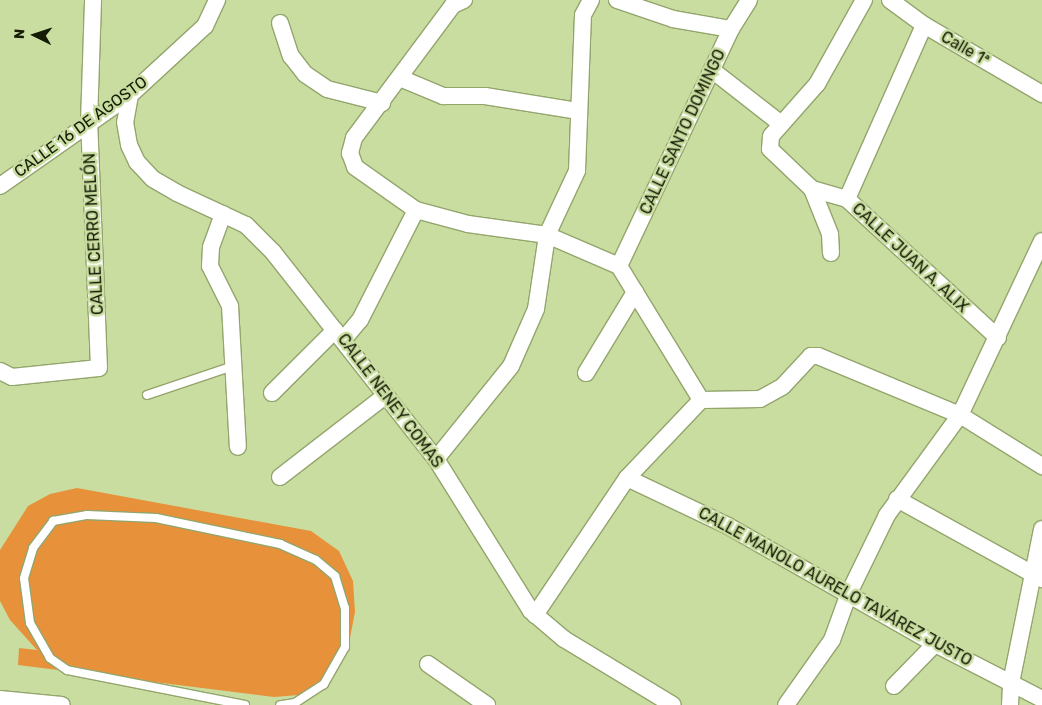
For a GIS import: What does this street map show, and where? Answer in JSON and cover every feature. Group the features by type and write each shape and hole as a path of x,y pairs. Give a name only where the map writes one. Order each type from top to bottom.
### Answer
{"street":[{"name":"CALLE CERRO MELÓN","path":"0,371 12,376 99,368 88,122 93,0"},
{"name":"CALLE 16 DE AGOSTO","path":"0,186 88,122 130,95 206,26 218,0"},
{"path":"464,0 453,5 351,146 351,160 370,180 416,210 468,224 547,235 620,266 701,400"},
{"path":"436,459 511,366 536,309 547,235 577,172 583,16 591,0"},
{"path":"617,0 674,19 731,29"},
{"name":"CALLE SANTO DOMINGO","path":"620,266 731,29 749,0"},
{"name":"CALLE JUAN A. ALIX","path":"864,0 817,84 781,124 770,140 772,153 812,189 847,199 998,338"},
{"name":"Calle 1ª","path":"890,0 924,25 1042,94"},
{"path":"280,23 291,56 305,74 326,89 382,103"},
{"path":"847,199 924,25"},
{"path":"712,70 781,124"},
{"path":"400,78 442,96 484,96 579,111"},
{"name":"CALLE NENEY COMAS","path":"130,95 125,122 129,145 138,162 153,179 246,225 272,252 340,335 436,459 535,615 564,639 674,705"},
{"path":"812,189 830,234 831,254"},
{"path":"272,392 360,320 416,210"},
{"path":"223,214 211,248 210,266 230,306 238,447"},
{"path":"786,705 832,640 849,593 897,499 935,452 960,415 998,338 1042,241"},
{"path":"586,372 635,292"},
{"path":"535,615 627,478 701,400 760,399 783,386 807,359 818,356 960,415 1042,466"},
{"path":"280,477 386,395"},
{"name":"CALLE MANOLO AURELO TAVÁREZ JUSTO","path":"627,478 728,526 849,593 935,644 1042,699"},
{"path":"897,499 1036,576"},
{"path":"1010,705 1010,682 1036,576 1042,528"},
{"path":"894,686 935,644"},
{"path":"428,664 487,705"},
{"path":"0,699 62,705"}],"lane":[{"path":"147,396 233,366"},
{"path":"245,705 67,670 50,658 30,623 24,578 32,548 53,521 87,515 156,518 280,544 316,560 334,576 345,608 345,647 324,684 295,703 280,705"}],"shaded area":[{"path":"77,488 311,531 339,551 353,581 355,612 350,638 319,688 299,695 274,697 18,665 19,648 37,650 10,620 0,601 0,550 28,506 50,494"}]}
